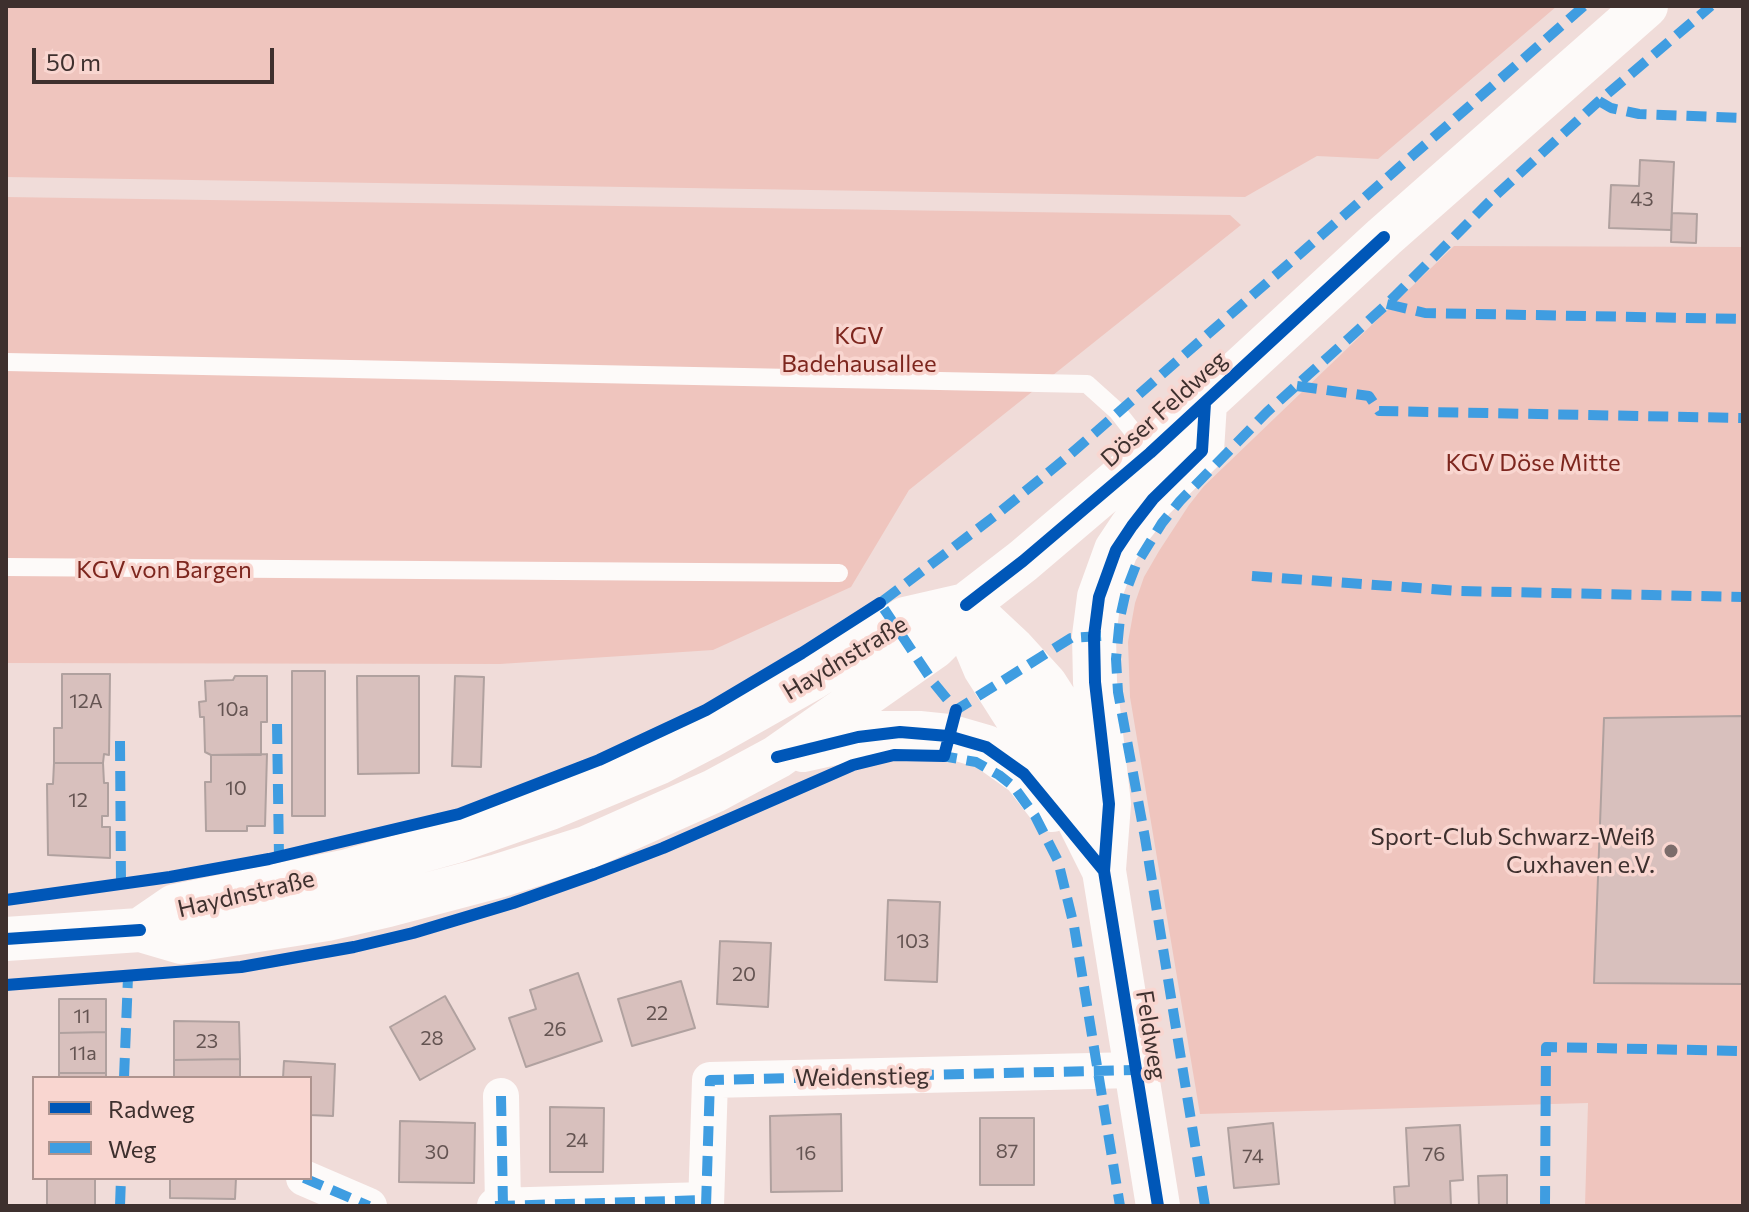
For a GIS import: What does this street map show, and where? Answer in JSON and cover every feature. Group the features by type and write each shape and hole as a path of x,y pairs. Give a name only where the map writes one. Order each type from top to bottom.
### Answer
{"street":[{"name":"Döser Feldweg","path":"966,605 1150,453 1384,237 1646,6"},
{"path":"1104,871 1109,804 1094,670 1099,597 1116,550 1132,526 1153,499 1202,451 1205,403"},
{"path":"966,605 1045,684 1078,735 1109,804"},
{"name":"Haydnstraße","path":"6,939 140,930 181,942 327,919 441,892 586,848 714,791 777,757 918,660 947,634 966,605"},
{"name":"Haydnstraße","path":"140,930 175,906 348,871 456,841 550,808 658,763 708,737 814,677 905,619 966,605"},
{"name":"Feldweg","path":"966,605 972,637 985,668 1066,795 1104,871 1158,1206"},
{"path":"777,757 858,737 900,732 948,736 986,747 1024,774 1104,871"},
{"name":"Weidenstieg","path":"495,1206 706,1203 710,1080 1134,1070"},
{"path":"501,1096 503,1206"},
{"path":"309,1180 369,1206"}],"lane":[{"path":"6,362 1087,384 1117,411 1150,453"},
{"path":"6,567 839,573"}],"green space":[{"path":"6,6 1557,6 1378,159 1317,156 1245,197 6,177"},
{"name":"KGV Badehausallee","path":"6,197 1230,215 1241,225 909,490 851,587 713,650 500,664 6,663"},
{"name":"KGV Döse Mitte","path":"1454,246 1743,247 1743,1206 1585,1206 1588,1103 1200,1114 1130,697 1128,642 1135,603 1144,577 1159,551 1204,486"}],"building":[{"path":"1640,160 1674,162 1671,230 1609,228 1611,185 1639,186"},
{"path":"1672,213 1697,214 1696,243 1671,242"},
{"path":"292,671 325,671 325,816 292,816"},
{"path":"62,674 110,674 109,755 104,754 103,763 54,763 54,728 62,728"},
{"path":"235,676 267,676 267,722 261,722 261,755 211,755 205,752 204,717 200,717 199,702 206,701 205,681 233,680"},
{"path":"357,676 419,676 419,773 358,774"},
{"path":"455,676 484,677 481,767 452,766"},
{"name":"Sport-Club Schwarz-Weiß Cuxhaven e.V.","path":"1743,716 1743,984 1594,983 1604,718"},
{"path":"267,754 265,826 247,826 247,831 206,831 205,782 211,782 211,755"},
{"path":"54,763 103,763 104,783 108,783 108,816 102,816 102,827 110,827 110,858 48,855 47,784 53,784"},
{"path":"888,900 940,902 937,982 885,980"},
{"path":"720,941 771,943 768,1007 717,1004"},
{"path":"578,973 602,1041 526,1067 509,1018 536,1009 530,990"},
{"path":"681,981 695,1028 632,1046 618,999"},
{"path":"445,996 475,1049 420,1080 390,1027"},
{"path":"59,999 106,999 106,1032 59,1033"},
{"path":"174,1021 239,1022 240,1059 174,1060"},
{"path":"106,1032 106,1073 59,1073 59,1033"},
{"path":"240,1059 240,1076 174,1076 174,1060"},
{"path":"284,1061 335,1064 333,1116 312,1115 312,1076 283,1076"},
{"path":"59,1073 106,1073 106,1076 59,1076"},
{"path":"550,1107 604,1108 603,1172 550,1172"},
{"path":"841,1114 842,1191 771,1192 770,1116"},
{"path":"980,1118 1034,1118 1034,1185 980,1185"},
{"path":"400,1121 475,1123 474,1183 399,1182"},
{"path":"1273,1123 1279,1184 1234,1188 1228,1128"},
{"path":"1460,1125 1463,1180 1450,1181 1451,1206 1395,1206 1394,1187 1409,1186 1406,1128"},
{"path":"1507,1175 1507,1206 1479,1206 1478,1176"},
{"path":"47,1180 95,1180 95,1206 47,1206"},
{"path":"170,1180 236,1180 235,1199 170,1198"}],"marked path":[{"path":"1101,636 1071,638 956,710 933,682 880,603 1066,458 1584,6"},
{"path":"1205,1206 1118,692 1116,659 1120,618 1136,565 1180,501 1267,412 1387,304 1494,197 1599,101 1711,6"},
{"path":"1599,101 1611,108 1639,114 1743,118"},
{"path":"1387,304 1425,313 1743,319"},
{"path":"1297,386 1369,396 1379,411 1743,418"},
{"path":"1252,576 1459,591 1743,597"},
{"path":"277,724 279,857"},
{"path":"120,741 121,884"},
{"path":"937,755 976,762 1014,787 1035,816 1058,861 1074,926 1120,1206"},
{"path":"124,1076 128,977"},
{"path":"1545,1206 1546,1047 1743,1051"},
{"path":"706,1206 710,1080 1134,1070"},
{"path":"501,1096 503,1206"},
{"path":"120,1206 121,1180"},
{"path":"309,1180 369,1206"},
{"path":"495,1206 706,1200"}],"cycle path":[{"path":"966,605 1150,453 1384,237"},
{"path":"1158,1206 1104,871 1109,804 1095,682 1094,636 1099,597 1116,550 1153,499 1202,451 1205,403"},
{"path":"6,900 170,877 269,859 459,814 599,760 706,710 880,603"},
{"path":"6,985 241,967 413,933 595,874 663,848 853,765 894,755 944,756 956,710"},
{"path":"777,757 858,737 900,732 948,736 986,747 1024,774 1104,871"},
{"path":"6,939 140,930"}],"place":[{"name":"Sport-Club Schwarz-Weiß Cuxhaven e.V.","path":"1671,851"}],"park label":[{"name":"KGV von Bargen","path":"164,570"}]}
